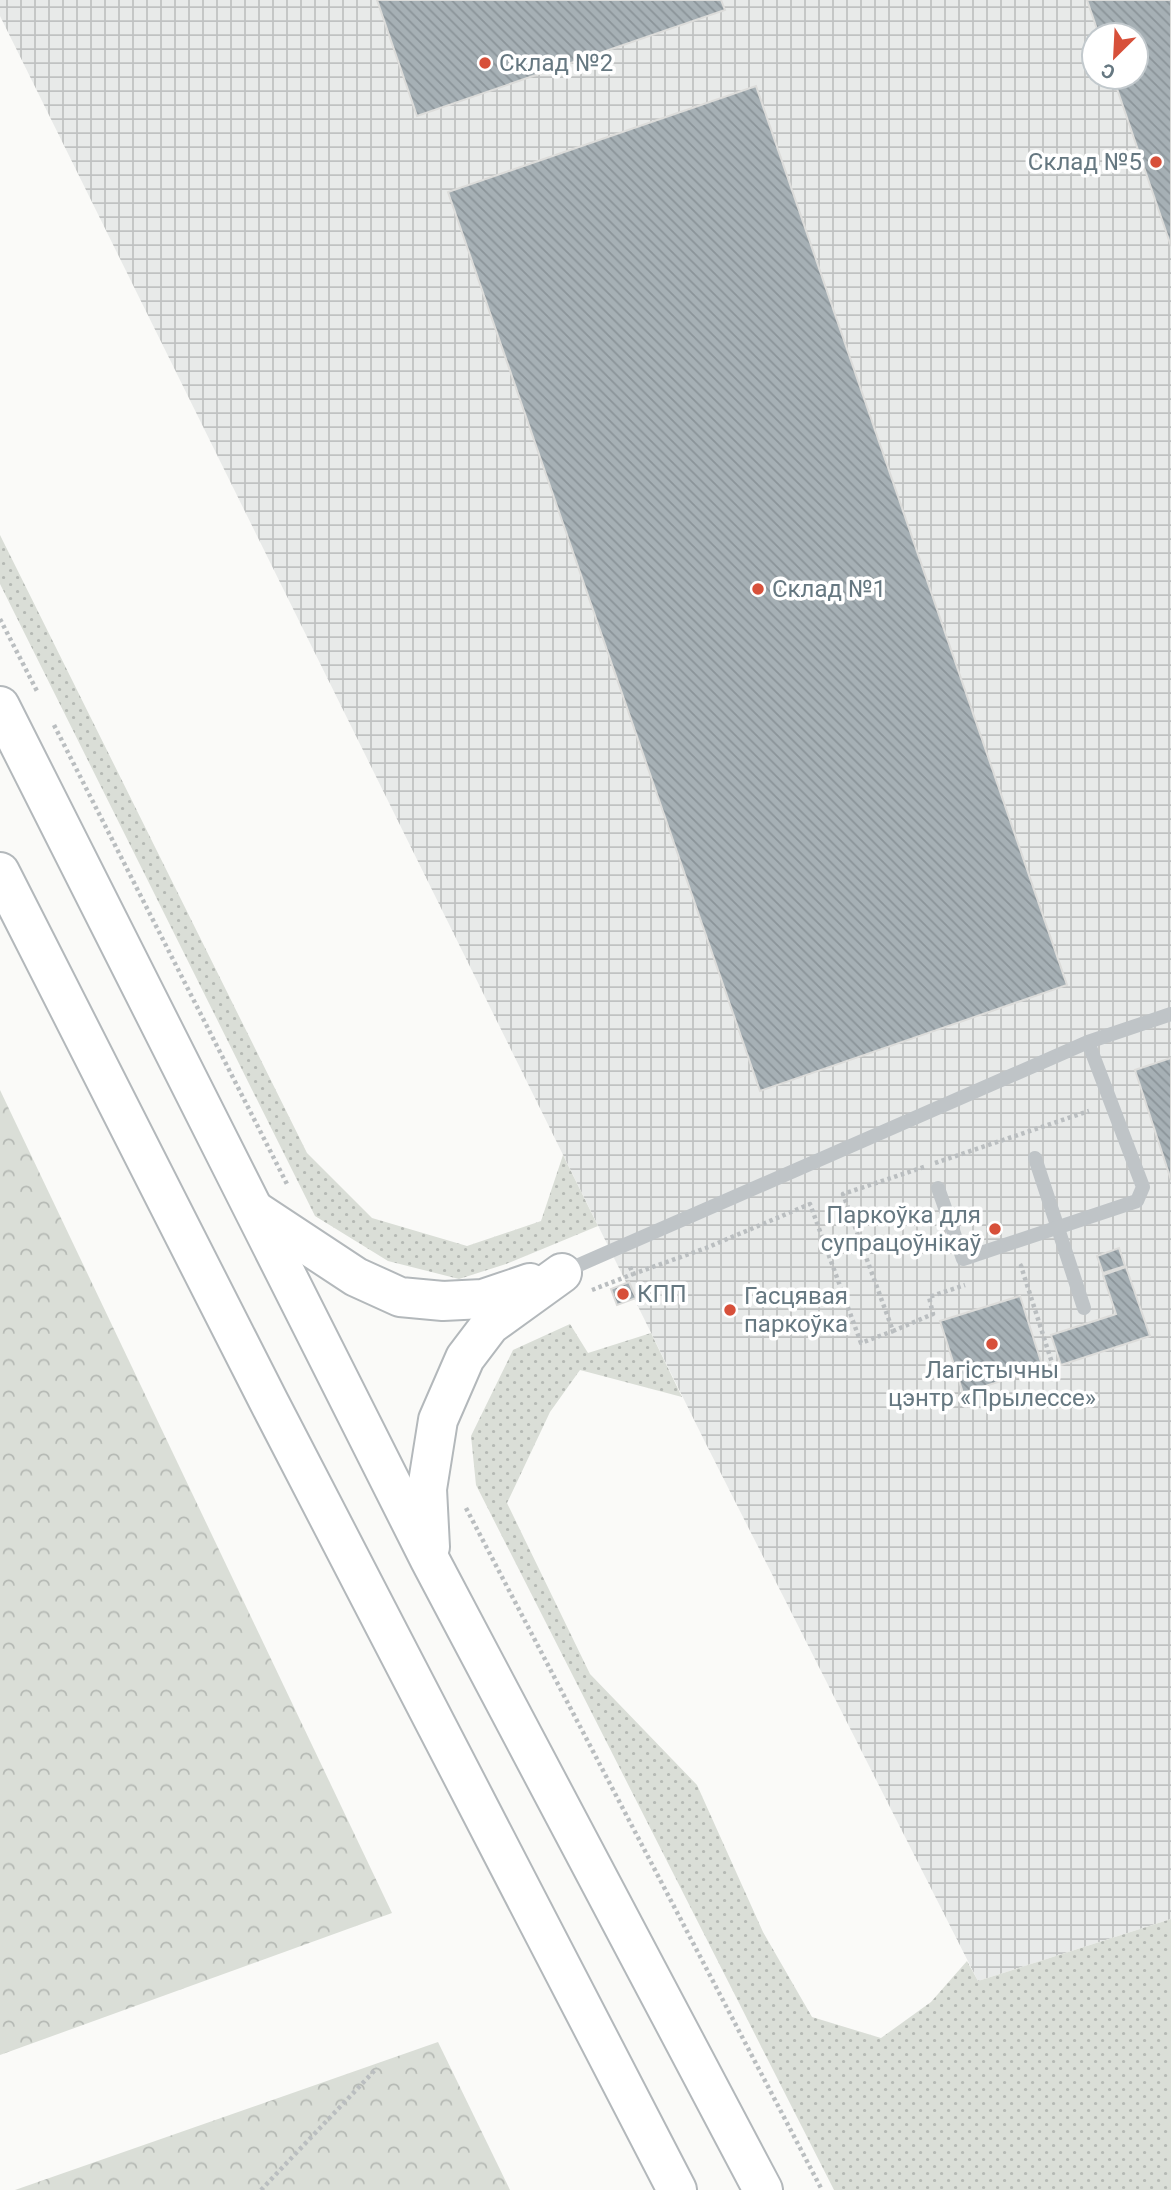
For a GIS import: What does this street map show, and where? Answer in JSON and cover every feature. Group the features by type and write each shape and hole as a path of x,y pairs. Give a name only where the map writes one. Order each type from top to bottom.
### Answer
{"highway":[{"path":"0,706 430,1560 763,2190"},
{"path":"0,872 282,1427 677,2190"},
{"path":"255,1210 356,1277 400,1297 443,1301 483,1299 573,1283"},
{"path":"430,1560 427,1489 438,1420 465,1359 490,1325 573,1283"}],"lane":[{"path":"573,1283 621,1247 1088,1042 1171,1014"},
{"path":"938,1188 963,1259 1137,1201 1143,1187 1088,1042"},
{"path":"1035,1158 1084,1308"}],"path":[{"path":"0,619 44,704"},
{"path":"50,717 292,1195"},
{"path":"843,1194 893,1331"},
{"path":"573,1283 633,1273 706,1248 810,1204 861,1343 933,1314 929,1297 968,1284"},
{"path":"621,1247 633,1273"},
{"path":"465,1505 822,2190"},
{"path":"261,2190 377,2068"}],"shaded area":[{"name":"Лагістычны цэнтр «Прылессе»","path":"0,0 1171,0 1171,1919 978,1981 705,1442 0,16"}],"green space":[{"path":"0,535 307,1153 372,1218 467,1246 541,1221 563,1155 598,1226 506,1264 459,1279 388,1261 315,1216 0,584"},
{"path":"0,1090 392,1913 0,2055"},
{"path":"570,1324 588,1353 651,1333 682,1397 580,1370 550,1412 507,1503 590,1674 697,1785 763,1932 812,2017 881,2038 931,2002 967,1961 978,1981 1171,1919 1171,2190 834,2190 476,1485 471,1436 513,1350"},
{"path":"438,2042 510,2190 15,2190"}],"building":[{"name":"Склад №2","path":"377,0 721,0 725,10 417,116"},
{"name":"Склад №5","path":"1087,0 1171,0 1171,246 1118,91 1150,91 1150,21 1094,21"},
{"name":"Склад №1","path":"756,86 1067,985 760,1091 448,192"},
{"path":"1171,1058 1171,1180 1135,1070"},
{"path":"1119,1248 1125,1266 1103,1273 1097,1256"},
{"path":"1126,1267 1150,1336 1061,1365 1051,1335 1116,1314 1103,1275"},
{"name":"КПП","path":"629,1282 636,1298 617,1305 611,1289"},
{"name":"Лагістычны цэнтр «Прылессе»","path":"1020,1296 1043,1368 963,1393 940,1321"}],"place":[{"name":"Склад №2","path":"485,63"},
{"name":"Склад №5","path":"1156,162"},
{"name":"Склад №1","path":"758,589"},
{"name":"Паркоўка для супрацоўнікаў","path":"995,1229"},
{"name":"КПП","path":"623,1294"},
{"name":"Гасцявая паркоўка","path":"730,1310"},
{"name":"Лагістычны цэнтр «Прылессе»","path":"992,1344"}]}
